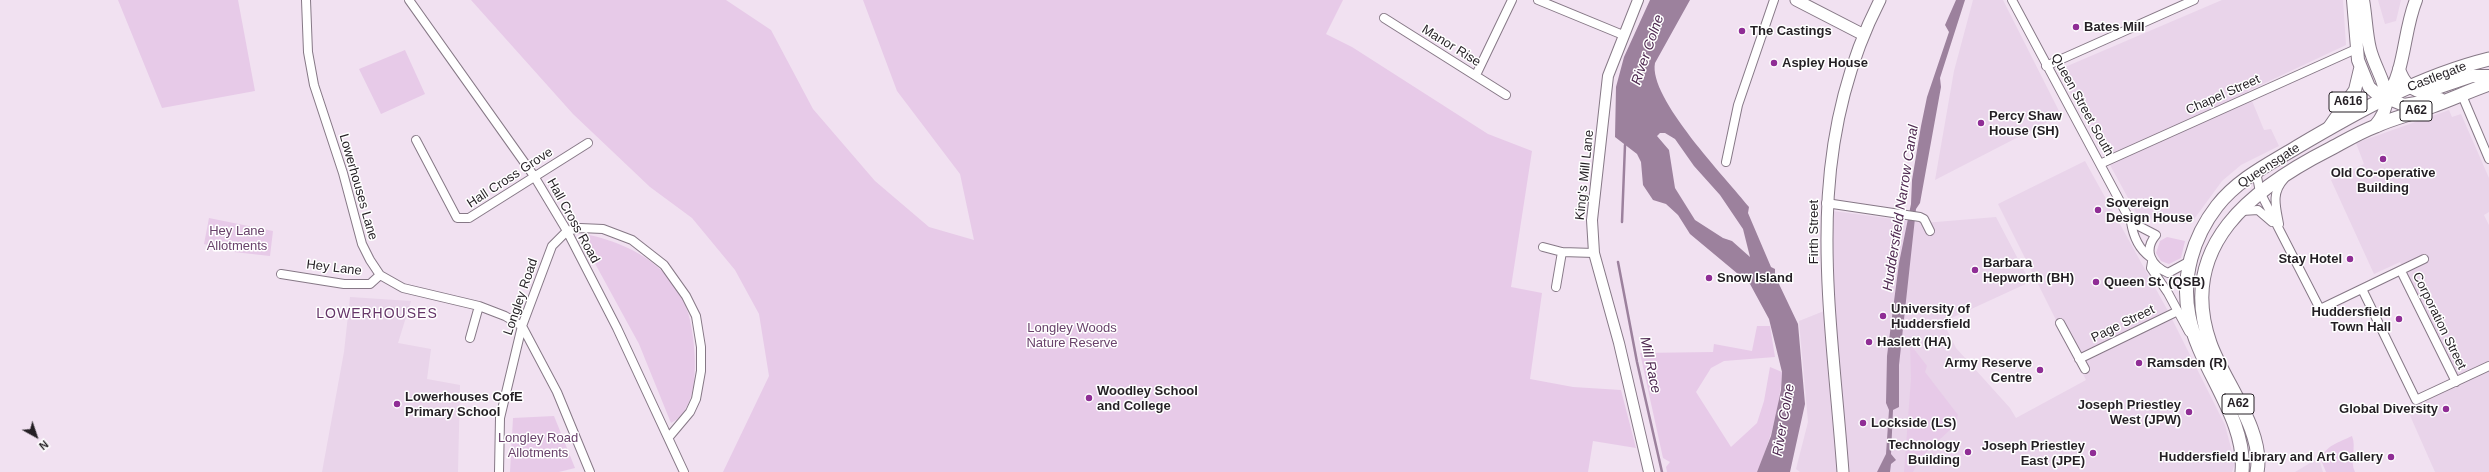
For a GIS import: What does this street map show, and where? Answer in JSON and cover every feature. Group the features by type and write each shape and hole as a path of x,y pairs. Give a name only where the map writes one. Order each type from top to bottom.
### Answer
{"highway":[{"name":"Castlegate","path":"2386,98 2402,79 2425,80 2489,59"},
{"name":"Castlegate","path":"2376,126 2431,107 2459,94 2489,84"},
{"name":"Queensgate","path":"2242,472 2237,431 2195,342 2188,315 2186,289 2190,261 2201,231 2218,205 2236,186 2259,170 2327,130 2386,98"},
{"name":"Queensgate","path":"2258,471 2255,442 2250,427 2214,352 2203,312 2203,285 2208,260 2217,237 2233,216 2260,192 2290,171 2376,126"}],"main road":[{"path":"1796,0 1862,34"},
{"name":"Firth Street","path":"1843,472 1826,251 1826,202 1838,115 1862,34 1880,0"},
{"name":"A616","path":"2353,0 2356,49 2360,69 2369,87 2386,98"},
{"path":"2363,0 2370,50 2384,79 2386,98 2384,114 2376,126"},
{"path":"2379,69 2402,79 2411,13 2416,0"},
{"name":"A616","path":"2327,130 2355,90 2360,69"},
{"name":"A62","path":"2402,79 2417,91 2425,92 2472,76 2489,76"},
{"path":"2386,98 2404,105 2459,94"}],"street":[{"name":"Lowerhouses Lane","path":"306,0 308,52 314,85 343,173 362,244 380,275"},
{"name":"Hall Cross Road","path":"409,0 534,176 567,231 617,328 684,472"},
{"path":"1476,76 1512,0"},
{"path":"1538,0 1624,35"},
{"name":"King's Mill Lane","path":"1638,0 1608,76 1592,220 1594,253 1619,343 1649,472"},
{"path":"1726,162 1738,105 1774,0"},
{"name":"Queen Street South","path":"2012,0 2046,66 2100,164 2132,226 2144,253 2168,272 2168,293"},
{"path":"2046,66 2194,0"},
{"name":"Manor Rise","path":"1384,18 1506,95"},
{"name":"Chapel Street","path":"2100,164 2356,49"},
{"path":"2459,94 2489,159"},
{"name":"Hall Cross Grove","path":"416,140 457,218 469,218 588,143"},
{"path":"2259,170 2257,177 2260,192 2318,307 2322,309 2424,259"},
{"path":"2280,230 2274,199 2281,182 2290,171"},
{"path":"1826,202 1920,217 1924,219 1930,231"},
{"path":"2233,216 2242,211 2258,210 2270,219 2280,230"},
{"path":"2132,226 2156,235 2150,245"},
{"name":"Queen Street South","path":"2132,226 2150,245 2151,268 2168,293 2195,342"},
{"path":"567,231 580,228 603,229 632,240 664,265 686,296 696,316 701,347 701,371 696,399 690,412 669,437"},
{"name":"Longley Road","path":"499,472 500,418 522,326 552,246 567,231"},
{"path":"1543,247 1562,252 1594,253"},
{"path":"1556,287 1562,252"},
{"path":"2168,272 2190,261"},
{"name":"Corporation Street","path":"2400,271 2456,382"},
{"name":"Hey Lane","path":"281,274 355,285 370,284 380,275"},
{"path":"380,275 403,288 479,306 505,316 522,326 557,392 590,472"},
{"path":"2362,289 2416,400 2489,366"},
{"path":"470,338 479,306"},
{"name":"Page Street","path":"2079,359 2178,311"},
{"path":"2060,323 2085,370"}],"shaded area":[{"path":"1973,0 2003,0 2061,115 1935,180 1954,71"},
{"path":"2222,0 2343,0 2346,45 2248,91 2264,130 2271,129 2279,146 2241,165 2222,181 2192,222 2184,224 2139,218 2058,70"},
{"path":"2378,0 2401,0 2396,21 2385,24"},
{"path":"2449,110 2452,117 2461,114 2489,178 2489,212 2484,215 2489,225 2489,472 2435,472 2408,411 2417,402 2457,381 2400,262 2374,274 2331,180 2364,164 2356,143"},
{"name":"University of Huddersfield","path":"2085,161 2168,311 2225,425 2235,463 2232,472 1800,472 1796,469 1808,422 1799,321 1834,307 1833,211 1924,223 1996,217 2030,282 1943,322 1956,348 2010,408 2016,418 2086,380 1998,204"},
{"name":"Lowerhouses CofE Primary School","path":"350,297 411,301 398,343 431,349 427,379 460,385 458,472 322,472 344,352"},
{"path":"2319,459 2323,472 2295,472 2310,463"}],"green space":[{"path":"118,0 238,0 255,91 162,108"},
{"name":"Longley Woods Nature Reserve","path":"471,0 726,0 771,30 813,109 875,181 929,227 974,240 960,174 897,91 863,0 1343,0 1326,34 1352,47 1488,134 1532,151 1511,287 1542,293 1530,379 1573,387 1621,390 1636,448 1593,441 1588,472 723,472 769,376 759,314 735,270 692,218 650,187 573,114"},
{"path":"405,50 425,94 381,114 359,69"},
{"name":"Hey Lane Allotments","path":"209,218 273,231 270,256 234,252 204,244"},
{"path":"585,234 618,243 648,259 669,278 683,300 692,328 695,375 693,390 688,404 681,415 671,423 639,344 580,236"},
{"path":"2167,237 2185,241 2181,258 2169,264 2161,261 2156,253 2160,241"},
{"path":"1757,326 1770,326 1775,357 1724,361 1711,368 1696,392 1731,447 1757,423 1764,401 1770,367 1782,372 1774,423 1767,448 1757,472 1667,472 1666,467 1670,462 1663,458 1640,353 1713,352 1714,344 1752,351"},
{"path":"1910,344 1927,366 1925,372 1958,415 1955,425 1920,458 1913,472 1904,472 1911,379"},
{"name":"Longley Road Allotments","path":"554,416 575,468 559,472 510,472 513,418"},
{"path":"2352,436 2354,445 2353,468 2355,472 2326,472 2321,460 2325,451 2333,445"}],"water":[{"name":"River Colne","path":"1650,0 1690,0 1655,63 1656,78 1676,117 1691,138 1749,207 1748,213 1771,267 1775,269 1775,276 1779,277 1779,284 1798,324 1805,404 1790,472 1757,472 1771,436 1781,390 1782,372 1769,319 1750,284 1690,234 1678,215 1666,204 1653,200 1643,185 1641,162 1637,154 1615,137 1616,87 1624,57","holes":["1660,133 1665,133 1675,139 1694,166 1720,195 1743,229 1750,257 1732,241 1723,238 1695,220 1675,188 1669,150 1657,136"]},
{"path":"1956,0 1965,0 1940,78 1941,87 1920,203 1916,209 1899,365 1899,407 1893,410 1891,454 1896,460 1891,464 1890,472 1877,472 1886,454 1889,410 1886,403 1887,356 1899,263 1911,204 1912,180 1921,126 1927,97 1949,32 1945,25"}],"waterway":[{"name":"Mill Race","path":"1622,222 1625,145"},
{"name":"Mill Race","path":"1618,262 1637,362 1662,472"}],"place":[{"name":"Bates Mill","path":"2076,27"},
{"name":"The Castings","path":"1742,31"},
{"name":"Aspley House","path":"1774,63"},
{"name":"Percy Shaw House (SH)","path":"1981,123"},
{"name":"Old Co-operative Building","path":"2383,159"},
{"name":"Sovereign Design House","path":"2098,210"},
{"name":"Stay Hotel","path":"2350,259"},
{"name":"Barbara Hepworth (BH)","path":"1975,270"},
{"name":"Snow Island","path":"1709,278"},
{"name":"Queen St. (QSB)","path":"2096,282"},
{"name":"University of Huddersfield","path":"1883,316"},
{"name":"Huddersfield Town Hall","path":"2399,319"},
{"name":"Haslett (HA)","path":"1869,342"},
{"name":"Ramsden (R)","path":"2139,363"},
{"name":"Army Reserve Centre","path":"2040,370"},
{"name":"Woodley School and College","path":"1089,398"},
{"name":"Lowerhouses CofE Primary School","path":"397,404"},
{"name":"Global Diversity","path":"2446,409"},
{"name":"Joseph Priestley West (JPW)","path":"2189,412"},
{"name":"Lockside (LS)","path":"1863,423"},
{"name":"Technology Building","path":"1968,452"},
{"name":"Joseph Priestley East (JPE)","path":"2093,453"},
{"name":"Huddersfield Library and Art Gallery","path":"2391,457"}],"district":[{"name":"LOWERHOUSES","path":"377,314"}],"water label":[{"name":"Huddersfield Narrow Canal","path":"1901,208"}]}
